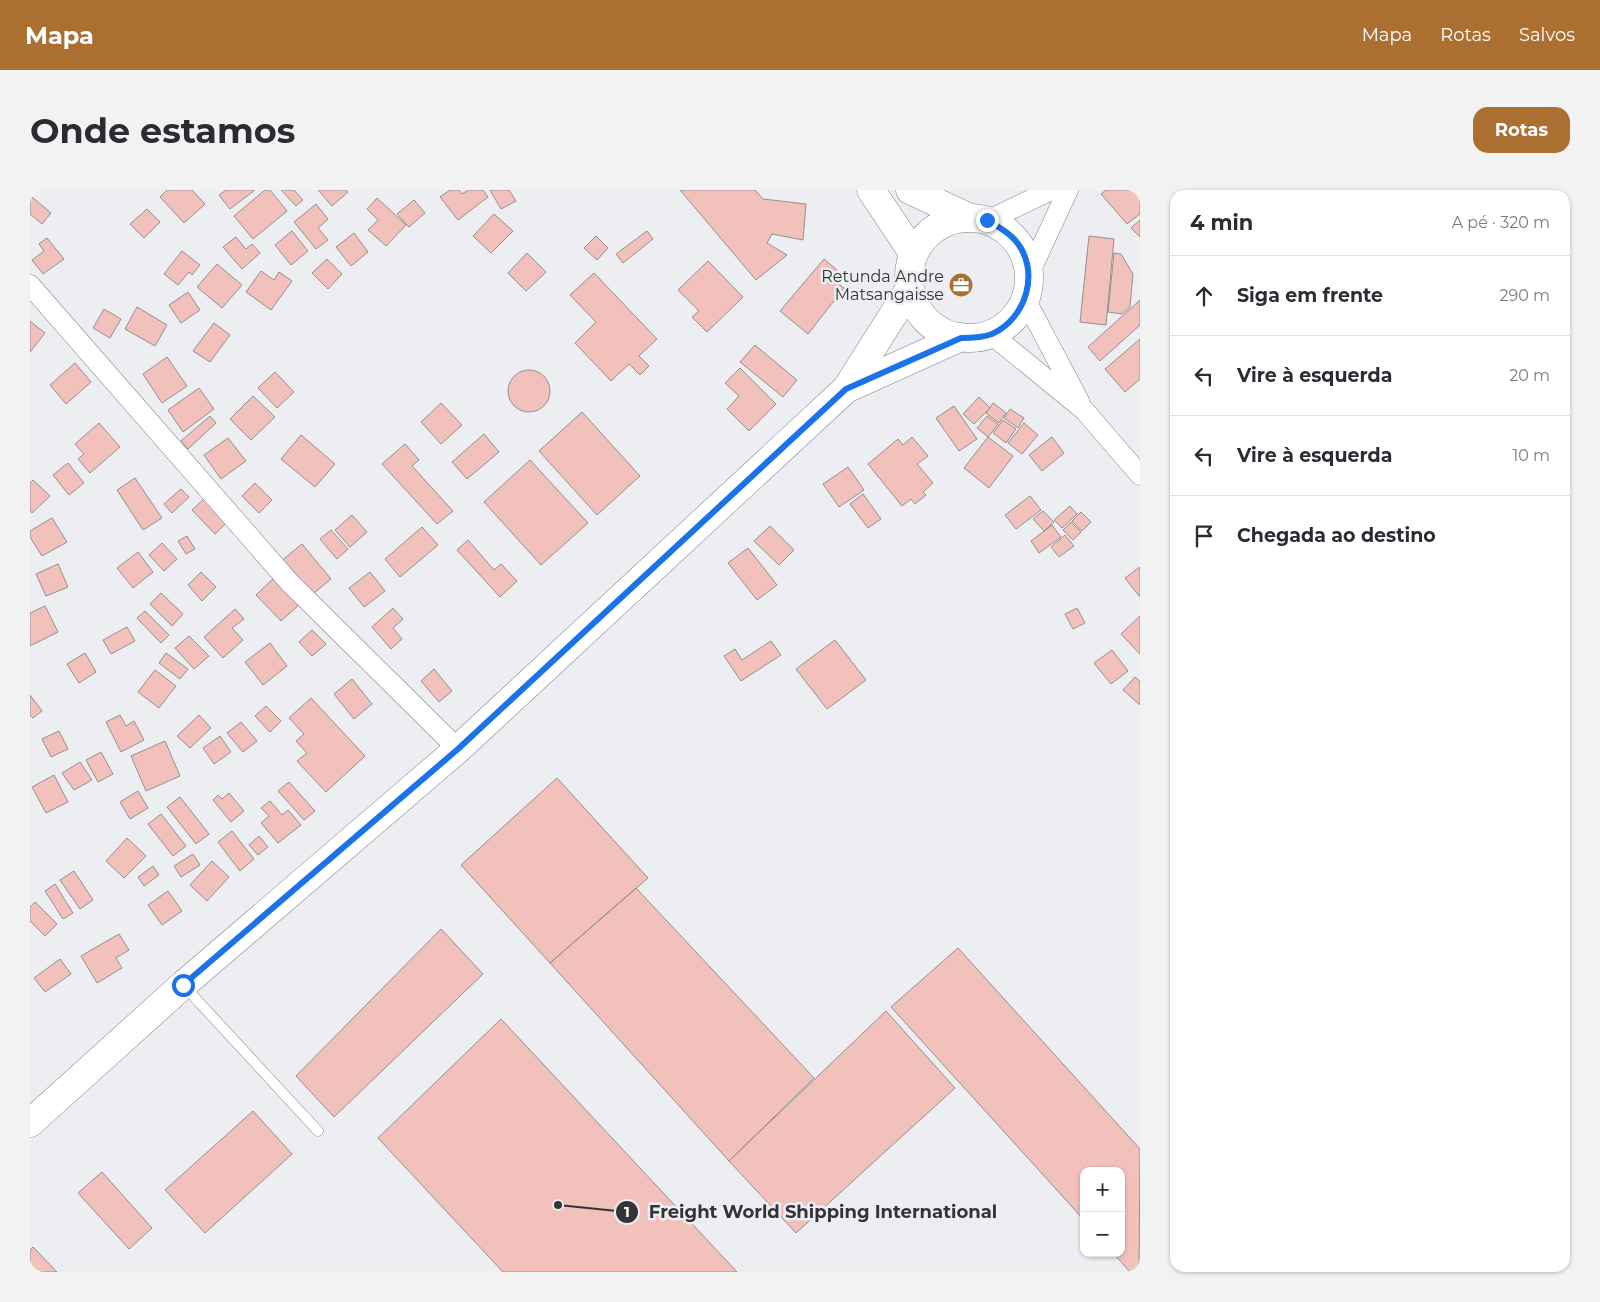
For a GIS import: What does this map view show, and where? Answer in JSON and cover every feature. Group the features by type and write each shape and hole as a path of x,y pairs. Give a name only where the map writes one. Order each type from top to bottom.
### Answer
{"main road":[{"path":"871,190 913,253"},
{"path":"910,190 1003,229 1016,241 1025,256 1027,287 1020,310 1012,320 991,334 976,338 961,338 943,332 928,322 916,308 909,290 908,271 913,253 920,241 930,231 955,219 978,219"},
{"path":"30,1123 183,985 458,749 846,389 909,290"},
{"path":"846,389 961,338"}],"street":[{"path":"978,219 1051,190"},
{"path":"1068,190 1027,287 1084,410"},
{"path":"30,285 290,583 458,749"},
{"path":"991,334 1084,410 1140,475"}],"lane":[{"path":"183,985 318,1131"}],"building":[{"path":"167,190 192,190 205,204 184,223 160,197"},
{"path":"226,190 255,190 230,209 219,195"},
{"path":"265,190 270,190 287,211 253,239 234,216"},
{"path":"281,190 294,190 303,200 296,206"},
{"path":"318,190 346,190 348,192 332,206"},
{"path":"450,190 459,190 462,194 468,190 483,190 488,197 458,220 440,197"},
{"path":"490,190 509,190 516,201 501,209"},
{"path":"680,190 755,190 763,199 806,204 803,240 772,234 767,243 787,255 756,280"},
{"path":"1106,190 1140,190 1140,214 1127,224 1101,194"},
{"path":"32,197 51,213 42,224 30,214 30,199"},
{"path":"377,198 406,225 386,246 368,230 378,220 367,209"},
{"path":"414,200 425,213 409,227 397,214"},
{"path":"316,204 328,219 318,228 328,240 316,249 294,222"},
{"path":"147,209 160,222 144,238 130,224"},
{"path":"494,214 513,231 491,253 473,236"},
{"path":"1140,220 1140,237 1131,228"},
{"path":"292,231 308,251 291,265 275,245"},
{"path":"647,231 653,239 623,263 616,254"},
{"path":"354,233 368,252 351,266 336,247"},
{"path":"596,236 608,248 597,260 584,248"},
{"path":"1089,236 1114,239 1106,325 1080,322"},
{"path":"236,237 246,249 252,244 260,253 242,269 223,247"},
{"path":"47,238 64,259 43,274 32,260 44,251 39,244"},
{"path":"182,251 200,265 192,275 189,272 178,285 164,274"},
{"path":"527,253 546,272 526,291 508,273"},
{"path":"1114,253 1121,254 1133,274 1130,307 1122,314 1108,312"},
{"path":"327,259 342,274 328,289 312,273"},
{"path":"824,259 837,270 830,277 844,288 808,334 780,311"},
{"path":"708,261 743,297 707,332 692,317 699,311 678,290"},
{"path":"217,264 242,285 222,308 197,287"},
{"path":"261,271 274,280 279,272 292,281 271,310 246,292"},
{"path":"594,273 657,339 639,356 649,366 640,375 629,364 611,381 575,343 596,322 570,295"},
{"path":"188,292 200,310 181,323 169,305"},
{"path":"1140,300 1140,325 1100,361 1088,347"},
{"path":"137,307 167,325 155,346 125,329"},
{"path":"104,309 121,319 110,338 93,328"},
{"path":"30,321 45,333 30,352"},
{"path":"214,323 230,335 210,362 193,351"},
{"path":"1140,339 1140,379 1125,392 1105,369"},
{"path":"755,345 797,380 783,397 740,362"},
{"path":"167,357 187,386 162,403 143,374"},
{"path":"75,363 91,382 66,404 50,385"},
{"path":"740,368 776,404 749,431 727,409 739,396 725,383"},
{"path":"529,370 544,376 550,391 544,406 529,412 514,406 508,391 514,376"},
{"path":"275,372 294,392 277,408 258,388"},
{"path":"199,388 214,409 183,432 168,410"},
{"path":"253,396 275,417 251,440 230,419"},
{"path":"979,397 990,408 974,424 963,414"},
{"path":"441,403 462,425 441,444 421,422"},
{"path":"993,403 1006,413 999,423 986,413"},
{"path":"954,406 977,439 959,451 936,418"},
{"path":"1010,409 1024,418 1018,428 1004,418"},
{"path":"582,412 640,476 597,515 539,451"},
{"path":"210,416 216,423 188,449 181,441"},
{"path":"987,416 998,424 988,437 977,428"},
{"path":"1003,420 1016,429 1006,443 993,433"},
{"path":"99,423 120,447 90,473 78,459 84,454 75,444"},
{"path":"1024,423 1038,435 1022,454 1008,443"},
{"path":"484,434 499,452 467,479 452,462"},
{"path":"301,435 335,464 315,487 281,459"},
{"path":"912,437 928,456 917,464 933,483 923,492 926,495 915,504 911,499 902,506 868,464 898,439 903,445"},
{"path":"988,437 1013,456 989,488 964,468"},
{"path":"1052,437 1064,453 1042,471 1029,455"},
{"path":"228,438 246,461 221,479 204,455"},
{"path":"405,444 419,460 412,466 453,511 437,524 382,464"},
{"path":"530,460 588,523 541,565 484,502"},
{"path":"68,463 84,483 69,495 53,475"},
{"path":"848,467 864,490 839,507 823,484"},
{"path":"135,478 162,518 143,530 117,490"},
{"path":"33,480 50,496 32,513 30,510 30,483"},
{"path":"255,483 272,500 259,513 242,496"},
{"path":"181,489 189,497 172,513 164,504"},
{"path":"863,494 881,519 868,528 850,504"},
{"path":"1030,496 1041,510 1016,529 1005,515"},
{"path":"205,498 228,521 215,534 192,510"},
{"path":"1070,506 1077,514 1062,528 1054,520"},
{"path":"1043,511 1054,522 1044,531 1033,519"},
{"path":"1081,512 1091,522 1082,531 1072,521"},
{"path":"352,515 367,532 350,547 335,530"},
{"path":"52,518 67,542 42,556 30,537 30,531"},
{"path":"1071,522 1081,532 1073,540 1063,530"},
{"path":"1052,525 1061,537 1039,553 1031,541"},
{"path":"770,526 794,550 779,565 754,541"},
{"path":"422,527 438,545 400,577 385,559"},
{"path":"331,530 348,549 337,559 320,539"},
{"path":"1065,535 1074,546 1059,557 1051,547"},
{"path":"187,536 195,549 186,554 178,541"},
{"path":"468,540 494,570 501,564 517,581 500,597 457,550"},
{"path":"162,543 177,559 164,571 149,555"},
{"path":"302,544 331,579 309,597 280,562"},
{"path":"748,548 777,585 757,600 728,563"},
{"path":"138,552 153,572 133,588 117,568"},
{"path":"58,564 68,587 46,596 36,574"},
{"path":"1140,567 1140,596 1139,596 1125,578"},
{"path":"201,572 216,587 202,601 188,585"},
{"path":"370,572 385,591 364,607 349,588"},
{"path":"274,578 300,604 281,621 256,595"},
{"path":"161,593 183,614 172,626 150,604"},
{"path":"45,606 58,632 30,646 30,613"},
{"path":"393,608 403,619 393,628 402,639 391,649 372,627"},
{"path":"1077,608 1085,623 1073,629 1065,614"},
{"path":"235,609 244,619 232,628 243,640 223,658 204,637"},
{"path":"145,611 169,635 161,643 137,618"},
{"path":"1140,616 1140,654 1121,634"},
{"path":"127,627 135,641 111,654 103,640"},
{"path":"312,630 326,644 312,656 299,642"},
{"path":"189,636 209,656 194,669 175,648"},
{"path":"835,640 866,680 827,709 796,669"},
{"path":"771,641 781,655 741,681 724,656 735,649 742,660"},
{"path":"270,643 287,666 263,685 245,662"},
{"path":"1112,650 1128,671 1111,684 1094,663"},
{"path":"85,653 96,672 79,683 67,664"},
{"path":"166,653 188,669 180,679 159,663"},
{"path":"434,669 452,691 439,702 421,681"},
{"path":"155,670 176,686 159,708 138,692"},
{"path":"1135,677 1140,681 1140,705 1123,690"},
{"path":"352,679 372,704 354,719 334,694"},
{"path":"30,695 42,711 33,718 30,715"},
{"path":"311,698 365,756 326,792 297,761 307,753 296,741 304,734 289,718"},
{"path":"266,706 281,721 270,732 255,716"},
{"path":"120,715 126,726 134,721 144,740 121,752 106,722"},
{"path":"199,715 211,728 190,748 177,736"},
{"path":"241,722 257,741 243,752 227,733"},
{"path":"59,731 68,749 51,757 42,739"},
{"path":"220,736 231,752 214,764 203,748"},
{"path":"165,741 180,776 146,791 131,756"},
{"path":"101,752 113,774 98,782 86,760"},
{"path":"80,762 92,780 74,790 62,773"},
{"path":"54,775 68,802 46,813 32,787"},
{"path":"557,778 648,878 550,963 461,865"},
{"path":"289,782 315,811 304,820 278,791"},
{"path":"138,791 148,808 130,819 120,802"},
{"path":"229,793 244,811 231,822 213,800 218,795 222,799"},
{"path":"180,797 209,834 196,844 167,807"},
{"path":"270,801 282,815 288,810 301,825 278,843 261,823 269,816 261,808"},
{"path":"161,814 186,846 173,856 148,824"},
{"path":"232,831 254,859 240,871 218,842"},
{"path":"259,836 268,847 258,855 249,845"},
{"path":"127,838 146,856 124,878 106,861"},
{"path":"193,854 200,865 181,877 174,866"},
{"path":"212,861 229,877 207,901 190,885"},
{"path":"153,866 159,875 144,886 138,877"},
{"path":"74,871 93,900 80,909 60,880"},
{"path":"55,884 73,913 63,919 45,891"},
{"path":"636,888 814,1078 729,1161 550,963"},
{"path":"168,891 182,911 162,925 148,905"},
{"path":"35,902 57,924 45,936 30,921 30,907"},
{"path":"441,929 483,974 334,1117 296,1076"},
{"path":"119,934 129,950 116,958 122,968 97,983 81,956"},
{"path":"958,948 1140,1149 1139,1272 1130,1272 1117,1257 1125,1257 1125,1167 1080,1167 1080,1216 891,1007"},
{"path":"60,959 71,974 45,992 34,978"},
{"path":"886,1011 955,1088 796,1233 729,1161"},
{"path":"501,1019 737,1272 503,1272 378,1138"},
{"path":"253,1111 292,1154 205,1233 165,1190"},
{"path":"102,1172 152,1228 129,1249 78,1193"},
{"path":"33,1247 57,1272 30,1272 30,1250"}],"place":[{"name":"Retunda Andre Matsangaisse","path":"961,285"},
{"name":"Freight World Shipping International","path":"558,1205"}],"route":[{"path":"183,985 458,749 846,389 961,338 976,338 991,334 1012,320 1020,310 1028,287 1029,274 1025,256 1016,241 1003,229 987,220"}]}
